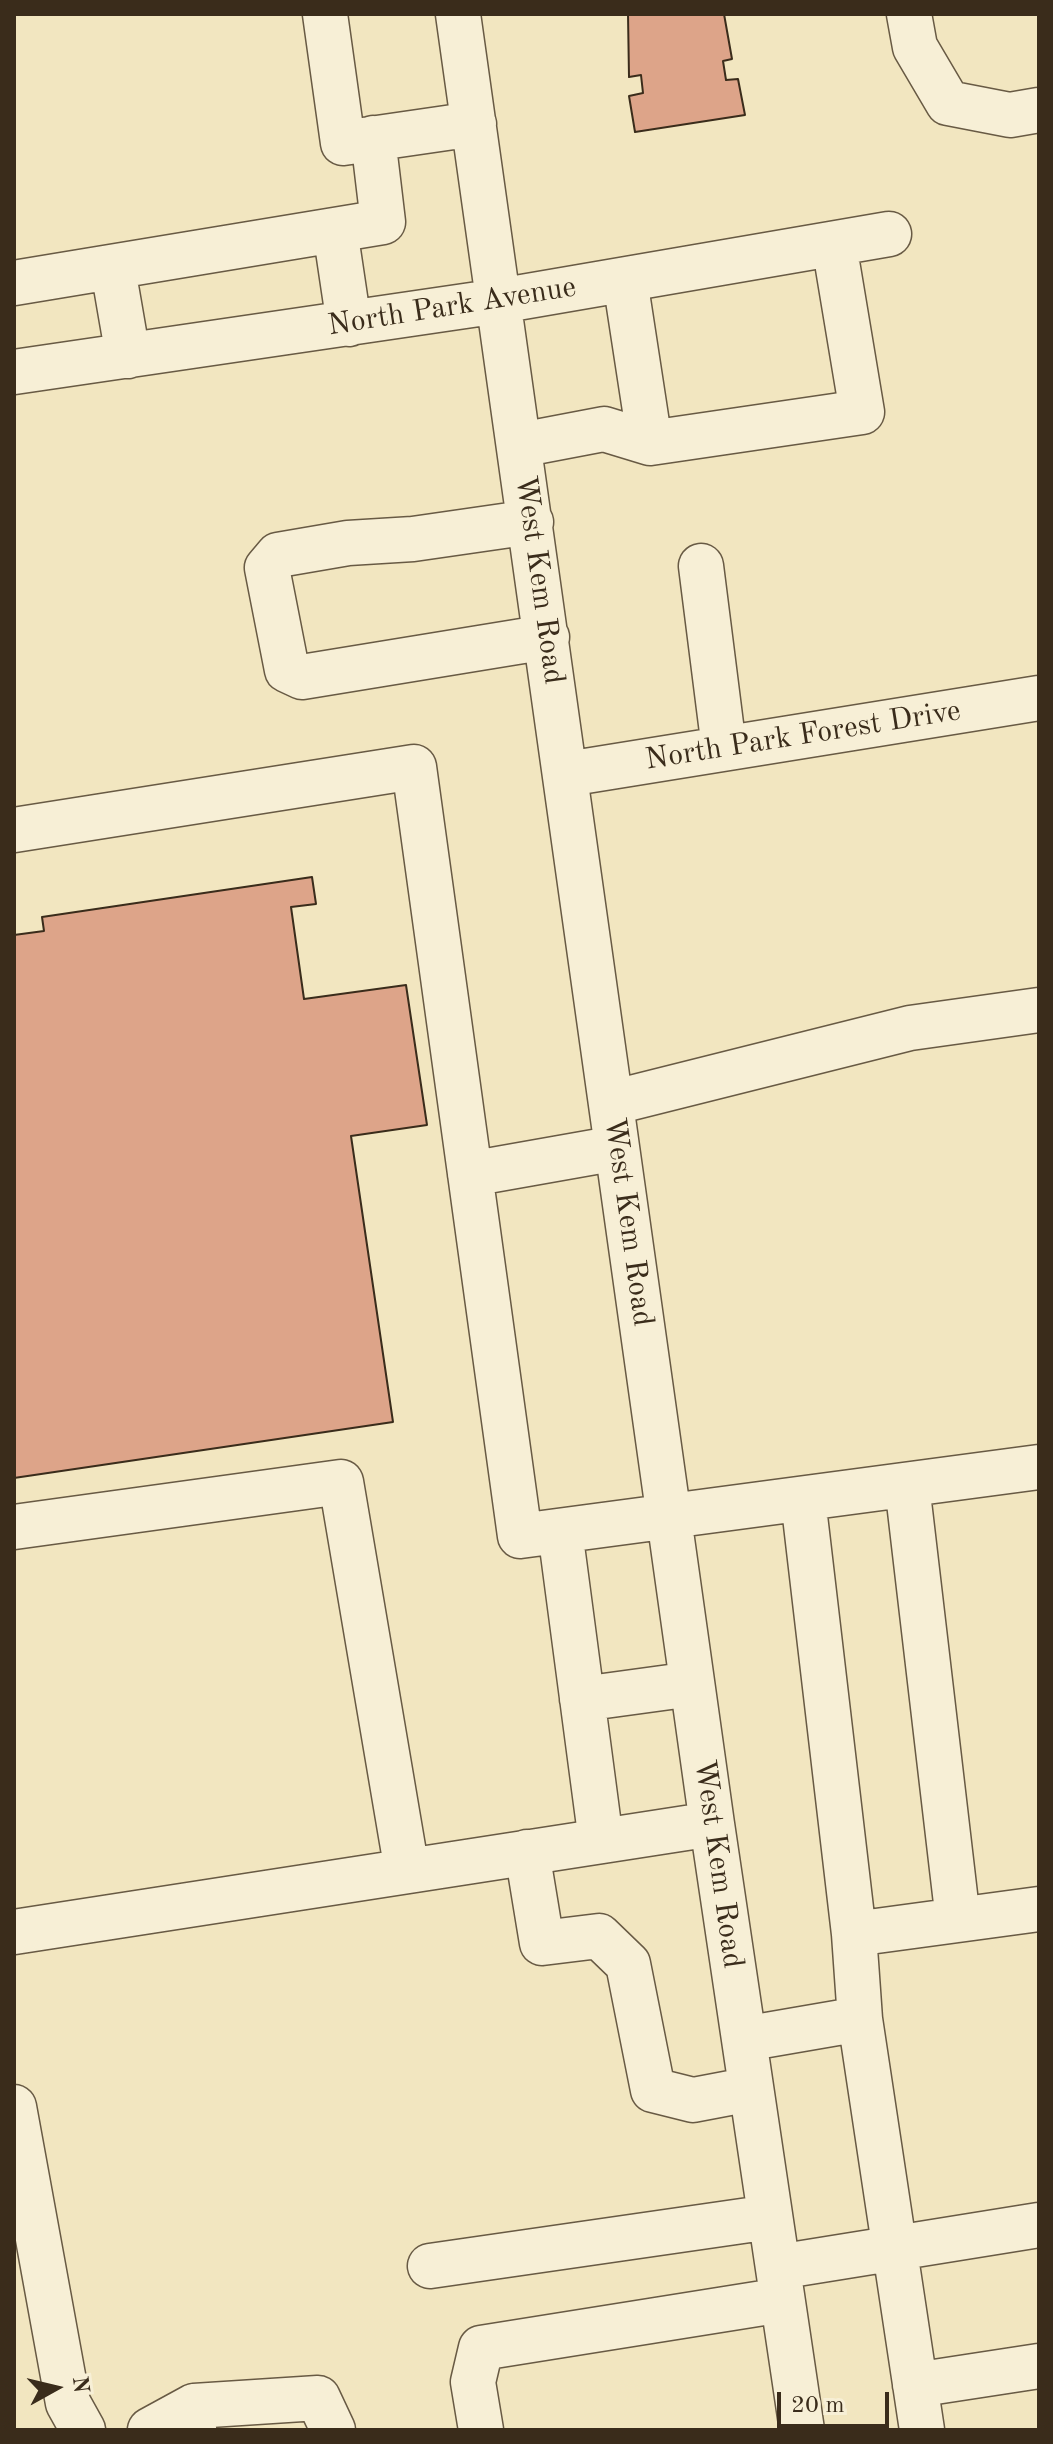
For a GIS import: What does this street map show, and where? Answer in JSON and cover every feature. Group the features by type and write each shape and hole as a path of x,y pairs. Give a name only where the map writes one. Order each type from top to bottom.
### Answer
{"street":[{"path":"325,14 343,143 474,124"},
{"name":"West Kem Road","path":"458,14 567,774 692,1684 802,2430"},
{"path":"909,14 915,47 948,103 1010,115 1039,110"},
{"path":"14,283 383,222 373,138"},
{"path":"335,230 349,324"},
{"name":"North Park Avenue","path":"14,372 499,301 889,234"},
{"path":"520,445 604,429 650,443 862,412 834,244"},
{"path":"113,269 128,356"},
{"path":"625,280 650,443"},
{"path":"531,522 306,550 278,555 267,568 287,670 302,677 547,637"},
{"path":"701,566 724,748"},
{"name":"North Park Forest Drive","path":"567,774 1039,698"},
{"path":"14,830 414,767 520,1536 1039,1467"},
{"path":"611,1103 910,1028 1039,1010"},
{"path":"470,1174 617,1148"},
{"path":"14,1527 341,1482 407,1871"},
{"path":"907,1485 958,1920"},
{"path":"803,1499 854,1934 860,2019 922,2430"},
{"path":"560,1531 601,1841"},
{"path":"582,1699 692,1684"},
{"path":"14,1932 712,1824"},
{"path":"527,1852 542,1943 599,1936 628,1964 653,2090 693,2100 751,2089"},
{"path":"854,1934 1039,1909"},
{"path":"744,2039 860,2019"},
{"path":"14,2107 68,2403 83,2430"},
{"path":"430,2266 770,2217"},
{"path":"481,2430 473,2382 481,2348 780,2284 895,2249 1039,2225"},
{"path":"915,2385 1039,2366"},
{"path":"150,2430 194,2418 318,2398 333,2430"}],"building":[{"path":"628,14 724,14 732,59 723,61 726,80 738,79 745,115 635,132 629,96 643,93 641,75 629,77"},
{"path":"312,877 316,904 291,907 304,999 406,985 427,1125 351,1136 393,1422 14,1478 14,935 44,931 42,917"}]}
